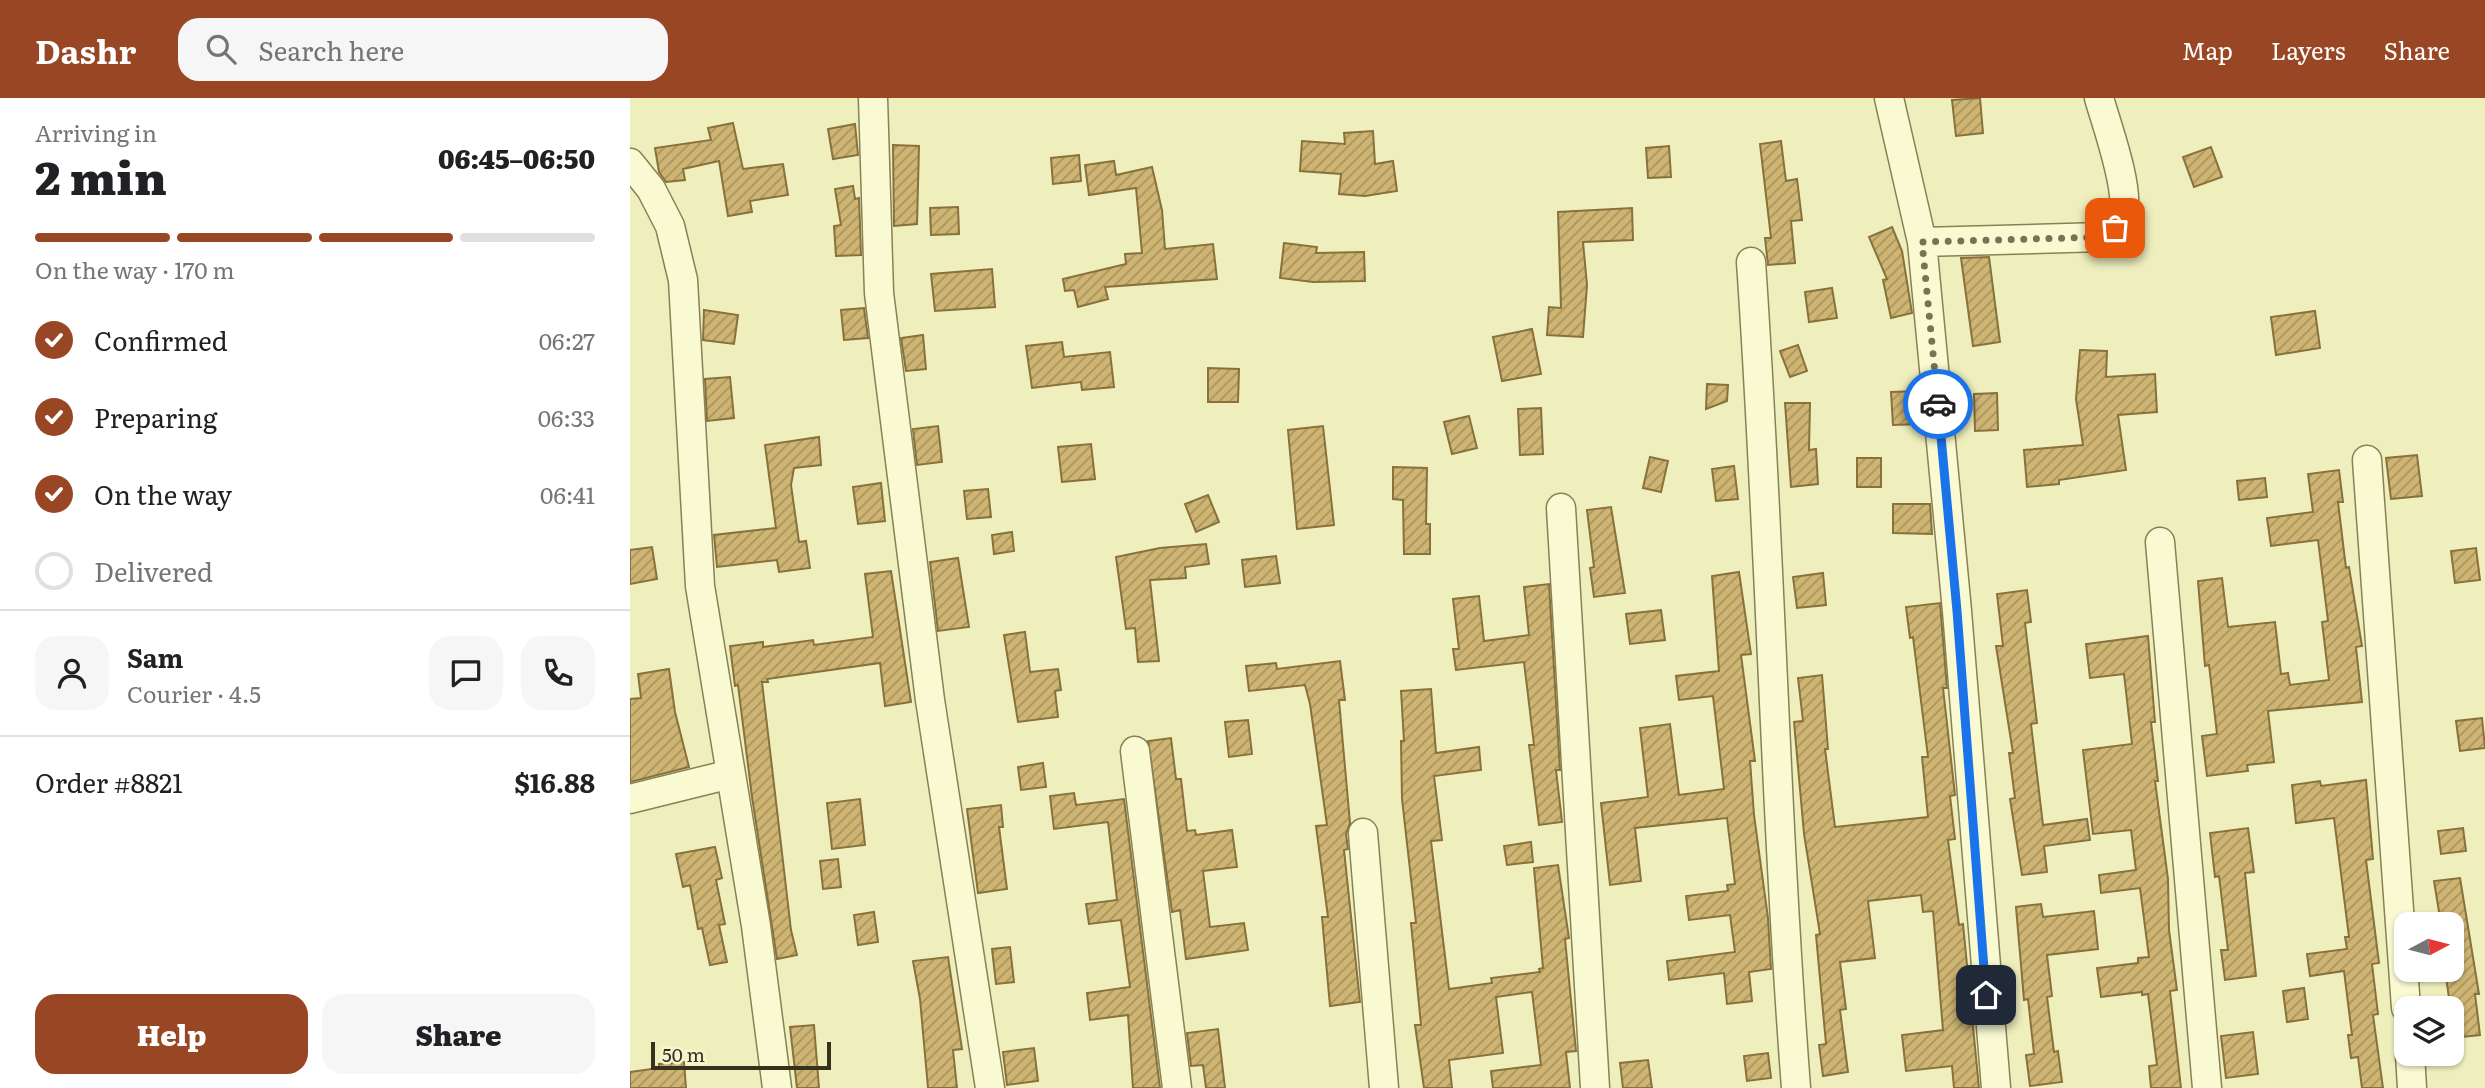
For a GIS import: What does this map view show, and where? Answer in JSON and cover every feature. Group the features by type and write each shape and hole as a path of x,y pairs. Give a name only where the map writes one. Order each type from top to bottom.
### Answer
{"street":[{"path":"873,98 879,293 890,390 930,700 990,1088"},
{"path":"1889,98 1922,242 1957,611 1996,1088"},
{"path":"1922,242 2103,237 2115,228 2124,210 2121,177 2099,98"},
{"path":"630,163 651,189 670,226 683,281 701,586 756,926 777,1088"},
{"path":"1751,262 1763,434 1774,729 1796,1088"},
{"path":"2367,460 2405,996"},
{"path":"1561,508 1595,1088"},
{"path":"2160,541 2207,1088"},
{"path":"1135,751 1177,1088"},
{"path":"630,799 731,774"},
{"path":"1363,833 1384,1088"},
{"path":"2411,1066 2412,1088"}],"building":[{"path":"1980,98 1983,133 1956,136 1952,100"},
{"path":"733,123 743,169 783,164 788,195 750,201 752,212 728,216 719,161 683,169 685,180 666,182 659,172 655,148 711,140 708,128"},
{"path":"855,124 858,155 833,159 828,129"},
{"path":"1373,131 1375,164 1393,161 1397,191 1365,196 1339,194 1341,174 1300,171 1302,141 1345,144 1344,133"},
{"path":"1781,141 1786,181 1797,179 1802,220 1791,221 1795,263 1768,265 1765,238 1771,238 1760,144"},
{"path":"893,145 919,146 917,224 894,226"},
{"path":"1669,146 1671,177 1648,178 1646,148"},
{"path":"2211,147 2222,177 2194,187 2183,157"},
{"path":"1079,155 1081,181 1053,184 1051,158"},
{"path":"1114,161 1116,175 1152,167 1162,210 1165,249 1213,244 1217,279 1105,287 1108,299 1078,307 1074,290 1065,291 1063,279 1126,264 1125,254 1142,253 1136,188 1089,195 1085,165"},
{"path":"853,186 855,199 859,198 861,255 836,256 834,226 841,225 835,189"},
{"path":"958,207 959,234 931,235 930,208"},
{"path":"1632,208 1633,240 1583,242 1587,285 1583,337 1547,335 1549,307 1561,308 1558,212"},
{"path":"1892,227 1902,251 1912,313 1891,318 1883,280 1887,279 1869,237"},
{"path":"1284,243 1317,247 1316,253 1364,252 1365,281 1313,282 1280,278"},
{"path":"1989,257 2000,342 1973,346 1961,258"},
{"path":"992,269 995,307 935,311 931,274"},
{"path":"1832,288 1837,318 1809,322 1805,292"},
{"path":"864,308 868,338 844,340 841,310"},
{"path":"704,310 738,315 734,344 703,340"},
{"path":"2315,311 2320,348 2276,355 2271,317"},
{"path":"1532,329 1541,374 1502,381 1493,337"},
{"path":"923,335 926,369 906,371 901,338"},
{"path":"1062,342 1064,357 1110,352 1114,387 1082,390 1081,382 1032,388 1026,346"},
{"path":"1798,345 1807,371 1790,377 1780,351"},
{"path":"2080,350 2107,351 2106,377 2155,374 2157,412 2118,415 2126,470 2059,480 2059,484 2027,487 2024,450 2083,445 2076,399"},
{"path":"1208,368 1239,369 1238,402 1208,402"},
{"path":"730,377 734,418 707,421 705,379"},
{"path":"1707,384 1728,385 1727,401 1706,409"},
{"path":"1918,391 1920,424 1893,425 1891,392"},
{"path":"1997,393 1998,430 1975,431 1974,394"},
{"path":"1785,403 1810,403 1809,450 1816,449 1818,484 1791,487"},
{"path":"1541,408 1543,454 1520,455 1518,409"},
{"path":"1469,416 1477,448 1452,454 1444,422"},
{"path":"938,426 942,462 917,465 913,429"},
{"path":"1323,426 1334,525 1297,529 1288,430"},
{"path":"819,437 821,465 794,468 791,485 799,542 806,541 810,568 779,572 777,560 717,567 714,535 776,528 765,445"},
{"path":"1091,444 1095,479 1062,482 1058,447"},
{"path":"2417,455 2422,496 2391,499 2386,458"},
{"path":"1650,457 1668,461 1661,492 1643,488"},
{"path":"1857,458 1881,458 1881,487 1857,487"},
{"path":"1734,466 1738,499 1716,501 1712,469"},
{"path":"1393,467 1427,468 1426,524 1430,524 1430,554 1404,554 1403,500 1393,499"},
{"path":"2339,470 2343,502 2338,502 2346,568 2349,567 2362,646 2356,647 2362,702 2268,711 2274,762 2247,765 2248,771 2207,776 2202,736 2217,734 2209,665 2205,666 2198,581 2222,578 2228,627 2275,622 2281,674 2288,673 2290,685 2329,680 2322,622 2328,621 2318,540 2271,546 2267,518 2313,512 2308,474"},
{"path":"2265,478 2267,497 2239,500 2237,481"},
{"path":"881,483 885,521 858,524 853,487"},
{"path":"988,489 991,517 967,519 964,491"},
{"path":"1208,495 1219,522 1196,532 1185,504"},
{"path":"1893,504 1930,504 1932,534 1893,533"},
{"path":"1611,507 1625,593 1594,597 1590,568 1594,567 1587,510"},
{"path":"1012,532 1014,551 994,554 992,535"},
{"path":"1206,544 1209,564 1185,567 1186,578 1150,580 1159,661 1138,662 1135,628 1126,629 1116,557 1160,548"},
{"path":"652,547 657,579 630,584 630,550"},
{"path":"2476,548 2480,580 2455,583 2451,551"},
{"path":"1276,556 1280,583 1245,587 1242,560"},
{"path":"958,558 969,627 938,631 930,562"},
{"path":"891,571 911,702 885,706 880,663 767,679 768,682 762,682 791,930 797,955 777,959 738,685 735,686 730,646 763,642 763,647 813,640 814,645 873,637 865,574"},
{"path":"1739,572 1751,654 1741,655 1755,761 1750,761 1754,815 1768,918 1771,969 1749,972 1752,1001 1727,1004 1724,973 1669,980 1667,961 1735,952 1730,915 1689,920 1686,896 1728,891 1727,885 1735,884 1727,818 1635,828 1641,881 1610,885 1601,803 1648,797 1640,728 1670,724 1679,795 1724,789 1713,696 1679,700 1676,676 1719,671 1712,576"},
{"path":"1823,573 1826,605 1797,608 1793,577"},
{"path":"1549,584 1560,770 1556,770 1562,822 1539,825 1529,745 1534,745 1524,662 1456,670 1453,649 1459,649 1453,599 1479,596 1484,641 1529,635 1524,587"},
{"path":"2027,590 2031,622 2025,623 2037,723 2031,724 2043,825 2087,819 2090,840 2044,846 2047,872 2022,875 2010,799 2015,798 2009,753 2013,753 1996,646 2003,646 1997,594"},
{"path":"1940,603 1947,688 1943,688 1955,795 1950,796 1955,839 1948,840 1959,925 1963,924 1979,1088 1954,1088 1952,1066 1906,1071 1902,1035 1943,1030 1933,911 1923,912 1921,895 1868,901 1875,958 1840,962 1846,1009 1840,1010 1848,1072 1823,1076 1819,1045 1826,1044 1816,935 1820,934 1804,834 1794,722 1803,721 1798,678 1822,675 1828,749 1825,749 1835,827 1928,817 1922,757 1928,757 1913,637 1910,638 1906,607"},
{"path":"1661,610 1665,640 1630,644 1626,614"},
{"path":"1025,632 1030,672 1058,669 1061,690 1055,691 1058,717 1018,722 1004,635"},
{"path":"2148,636 2155,722 2151,722 2158,781 2155,781 2168,879 2169,930 2177,990 2170,991 2181,1088 2151,1088 2149,1066 2157,1065 2148,994 2142,995 2142,992 2101,997 2097,968 2138,963 2138,958 2149,957 2140,888 2101,893 2099,875 2136,870 2131,830 2093,834 2083,750 2132,744 2124,674 2090,678 2086,644"},
{"path":"1340,661 1345,700 1339,700 1350,823 1346,834 1348,849 1344,850 1360,1002 1330,1006 1322,917 1328,917 1316,826 1327,825 1310,704 1305,685 1249,691 1246,666 1276,663 1277,669"},
{"path":"669,669 675,712 689,767 630,782 630,699 641,698 638,674"},
{"path":"1431,689 1436,753 1479,747 1481,770 1434,776 1442,840 1431,841 1449,989 1492,983 1491,978 1540,972 1539,969 1543,968 1534,868 1558,865 1569,938 1565,939 1576,1051 1566,1052 1570,1088 1493,1088 1491,1071 1541,1065 1532,992 1496,997 1503,1053 1449,1060 1452,1088 1424,1088 1415,1025 1421,1025 1411,923 1416,923 1402,799 1401,741 1404,741 1401,691"},
{"path":"2482,718 2485,748 2460,751 2456,721"},
{"path":"1248,720 1252,754 1229,757 1225,722"},
{"path":"1171,738 1176,779 1181,779 1187,831 1195,830 1196,835 1232,830 1237,867 1203,871 1210,927 1244,923 1248,950 1186,959 1180,910 1172,912 1148,741"},
{"path":"1043,763 1046,787 1021,790 1018,767"},
{"path":"2366,780 2373,859 2366,860 2379,963 2372,964 2378,1014 2373,1015 2383,1088 2362,1088 2358,1057 2351,1058 2348,1035 2352,1035 2344,971 2310,976 2307,954 2347,949 2345,937 2349,937 2334,818 2296,823 2292,785 2320,781 2321,786"},
{"path":"1074,793 1076,805 1124,799 1160,1088 1133,1088 1128,1015 1090,1020 1087,993 1130,987 1121,920 1089,924 1086,904 1117,900 1108,822 1054,829 1050,796"},
{"path":"860,799 865,845 832,849 827,803"},
{"path":"1001,805 1003,827 999,827 1007,889 978,893 967,809"},
{"path":"2248,828 2254,872 2245,873 2256,976 2225,980 2221,950 2228,950 2219,876 2215,877 2210,833"},
{"path":"2463,828 2466,851 2441,854 2438,831"},
{"path":"1531,842 1533,862 1507,865 1504,846"},
{"path":"715,847 722,878 716,880 725,924 719,925 727,962 710,965 702,928 698,929 690,885 683,887 676,854"},
{"path":"838,859 841,887 823,889 820,861"},
{"path":"2460,878 2479,994 2475,994 2480,1035 2464,1037 2464,996 2449,996 2447,982 2464,982 2464,912 2439,912 2434,881"},
{"path":"2041,904 2043,917 2094,911 2098,949 2047,955 2052,996 2047,997 2054,1052 2058,1051 2062,1082 2030,1086 2026,1055 2034,1054 2028,999 2024,1000 2016,907"},
{"path":"874,912 878,942 858,945 854,915"},
{"path":"1010,947 1014,982 996,984 992,949"},
{"path":"948,957 962,1049 953,1050 957,1088 928,1088 920,999 913,961"},
{"path":"2304,988 2308,1019 2287,1022 2283,991"},
{"path":"814,1025 819,1088 797,1088 790,1027"},
{"path":"1218,1029 1225,1088 1206,1088 1203,1065 1191,1066 1187,1033"},
{"path":"2253,1032 2258,1074 2226,1078 2221,1036"},
{"path":"1034,1048 1038,1081 1007,1085 1003,1052"},
{"path":"1768,1053 1771,1078 1747,1081 1744,1056"},
{"path":"1648,1060 1652,1088 1623,1088 1620,1063"},
{"path":"684,1062 686,1088 630,1088 630,1072 659,1068 659,1064"}],"way so far":[{"path":"1938,404 1922,242 2103,237 2115,228"}],"route":[{"path":"1938,404 1957,611 1986,995"}]}
